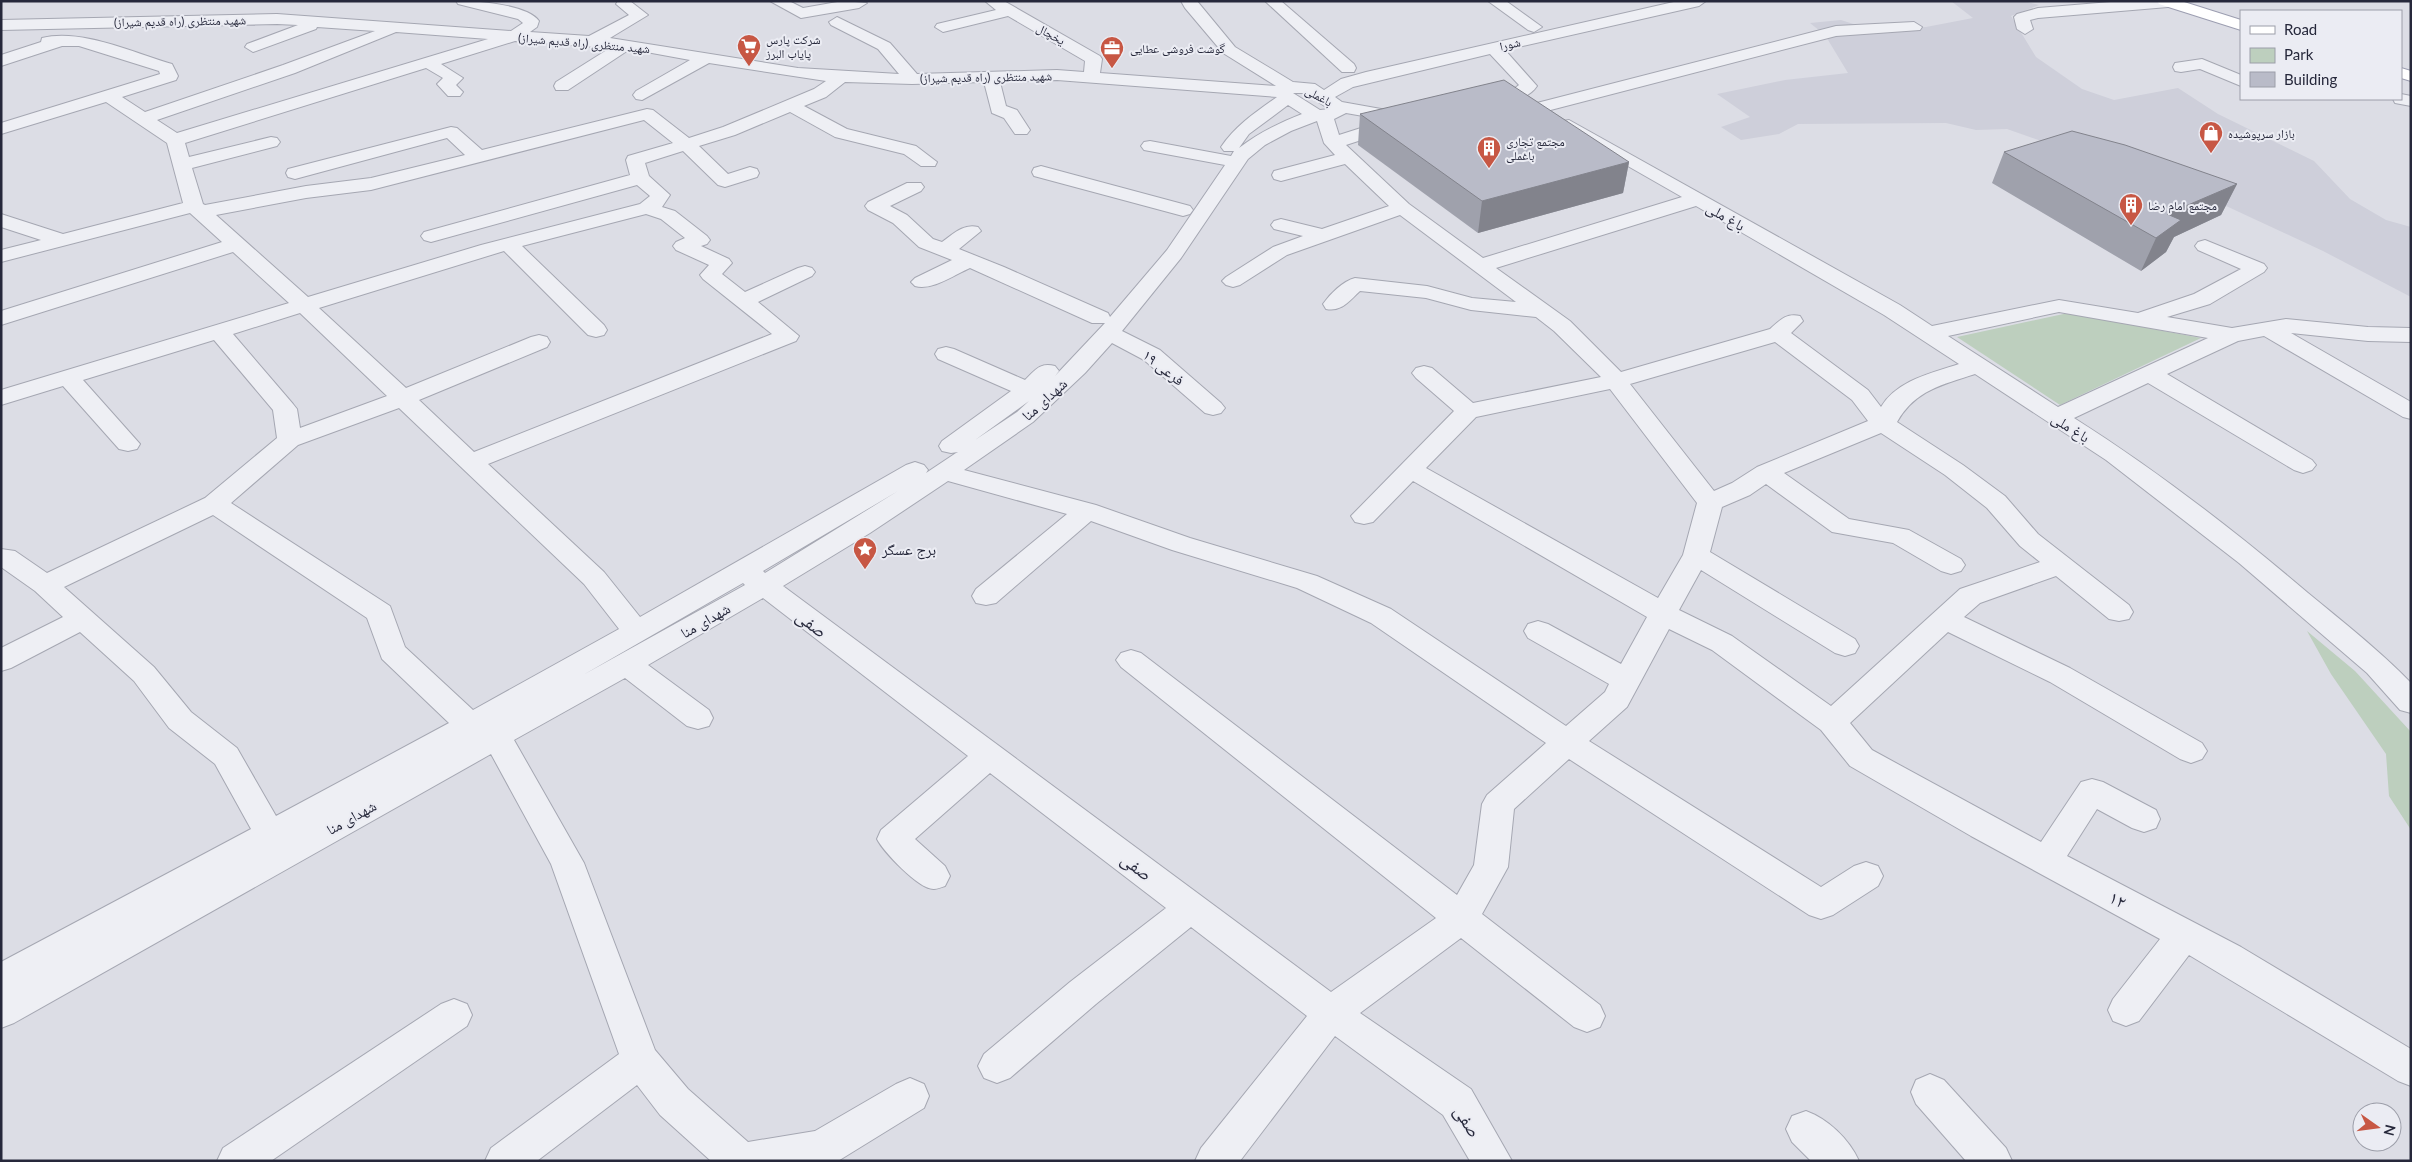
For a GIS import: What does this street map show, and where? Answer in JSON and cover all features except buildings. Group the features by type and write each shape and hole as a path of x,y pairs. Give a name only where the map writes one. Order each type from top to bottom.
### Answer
{"main road":[{"path":"2166,2 2240,25"}],"street":[{"path":"240,1 246,20"},
{"path":"175,140 514,36 531,24 531,21 523,16 463,1"},
{"path":"777,1 802,13 860,3"},
{"name":"یخچال","path":"992,1 1094,59 1091,77"},
{"path":"1189,1 1229,50 1316,93 1411,118 1333,143"},
{"path":"1272,1 1316,93 1333,143 1402,208 1562,326 1615,381 1710,503"},
{"path":"1495,1 1534,27"},
{"name":"شورا","path":"1316,93 1534,27 1650,1"},
{"name":"شورا","path":"1316,93 1346,83 1699,1"},
{"path":"2025,29 2022,18 2038,13 2166,2"},
{"path":"591,42 640,15 624,4"},
{"path":"943,27 1010,11"},
{"path":"224,37 265,19"},
{"name":"شهید منتظری (راه قدیم شیراز)","path":"1,25 265,19 627,44 798,73 841,77 912,79 1091,77 1316,93"},
{"path":"253,47 320,22"},
{"path":"837,22 884,46 912,79"},
{"path":"6,39 19,25"},
{"path":"1539,108 1836,31 1914,27"},
{"path":"142,119 398,28"},
{"path":"1,128 170,76 166,68 80,41 6,39"},
{"path":"1,61 60,41"},
{"path":"562,86 627,44"},
{"path":"1494,48 1529,86 1516,94 1498,98"},
{"path":"642,95 705,58"},
{"path":"428,63 455,78 444,84 454,92"},
{"path":"2182,67 2202,64 2240,81"},
{"path":"1,398 303,304 508,244 647,208 658,201 660,195 640,178 635,160 729,131 820,93 841,77"},
{"path":"991,77 998,109 1011,114 1021,130"},
{"name":"شهدای منا","path":"1,1012 236,880 483,730 636,632 754,579 861,527 1025,417 1077,368 1183,210 1229,160 1259,141 1316,93"},
{"name":"باغ ملی","path":"1516,94 1892,310 2115,455 2249,557 2377,666 2411,702"},
{"path":"108,95 175,140 197,209 303,304 594,578 636,632"},
{"path":"790,105 841,132 910,150 928,162"},
{"path":"1,256 197,209 371,184 647,114 686,144 725,181 750,173"},
{"path":"295,173 451,132 478,157"},
{"path":"182,165 271,142"},
{"path":"1150,146 1229,160"},
{"path":"1281,175 1347,158"},
{"name":"شهدای منا","path":"1,980 270,834 483,730 627,665 928,462 1028,390 1105,326 1174,254 1229,160"},
{"path":"1041,172 1183,210"},
{"path":"431,236 640,178"},
{"name":"فرعی ۱۹","path":"914,188 875,206 900,218 926,243 969,260 1105,326 1152,355 1213,408"},
{"name":"باغ ملی","path":"1480,266 1697,199"},
{"path":"470,462 788,336 710,274 722,263 683,246 700,240 668,215 647,208"},
{"path":"1233,281 1280,251 1402,208"},
{"path":"1,220 62,240"},
{"path":"1280,225 1303,229 1321,236"},
{"path":"944,250 970,231"},
{"path":"1,318 237,244"},
{"path":"508,244 596,330"},
{"path":"2139,319 2202,299 2257,268 2205,246"},
{"path":"922,282 969,260"},
{"path":"743,301 805,272"},
{"path":"1334,304 1355,284 1426,292 1471,304 1541,311"},
{"path":"1928,334 2059,306 2232,335"},
{"path":"2056,417 2232,335 2286,326 2384,336 2411,335"},
{"path":"1364,516 1468,411 1615,381 1785,328 1860,395 1884,423 1898,435 1954,470 1996,502 2029,540 2119,612"},
{"path":"2268,329 2411,412"},
{"path":"218,330 285,409 289,440"},
{"path":"45,585 214,504 289,440 403,398 539,342"},
{"path":"946,354 1028,390"},
{"path":"1710,503 1741,489 1766,472 1884,423 1896,402 1921,384 1976,366"},
{"path":"1424,373 1468,411"},
{"path":"2150,374 2303,465"},
{"path":"68,378 128,444"},
{"name":"۱۲","path":"1410,469 1664,614 1722,643 1832,722 1862,758 2228,958 2411,1069"},
{"path":"944,472 1087,511 1181,544 1307,582 1381,616 1567,742 1821,906 1866,876"},
{"path":"1766,472 1841,526 1900,536 1951,565"},
{"path":"1215,1161 1331,1014 1461,918 1491,867 1498,804 1616,699 1696,555 1710,503"},
{"path":"214,504 380,613 392,652 483,730 567,863 640,1060 674,1102 740,1161"},
{"path":"986,596 1087,511"},
{"path":"1696,555 1845,646"},
{"path":"5,557 45,585 83,619 144,674 180,720 226,756 270,834"},
{"path":"1832,722 1970,596 2059,565"},
{"name":"صفی","path":"754,579 1192,907 1331,1014 1457,1102 1492,1161"},
{"path":"1,661 83,619"},
{"path":"1945,619 2060,675 2191,751"},
{"path":"1538,631 1627,680"},
{"path":"1130,660 1587,1016"},
{"path":"627,665 698,718"},
{"path":"933,876 892,839 989,756"},
{"path":"2046,860 2092,791 2144,819"},
{"path":"997,1066 1083,993 1192,907"},
{"path":"2126,1010 2184,934"},
{"path":"238,1161 454,1015"},
{"path":"505,1161 640,1060"},
{"path":"1930,1092 1992,1161"},
{"path":"749,1161 822,1149 910,1096"},
{"path":"1806,1130 1839,1161"}],"shaded area":[{"name":"بازار سرپوشیده","path":"1951,1 2024,1 2039,5 2011,16 2036,57 2082,89 2114,100 2178,88 2218,114 2314,161 2350,199 2386,220 2411,227 2411,297 2323,251 2224,205 2007,129 1976,130 1946,123 1798,124 1779,134 1741,140 1721,127 1750,117 1717,94 1785,80 1848,73 1825,35 1810,23 1841,20 1869,29 1926,27 1973,18"}],"green space":[{"path":"2068,313 2201,338 2060,405 1957,337"},
{"path":"2307,631 2355,671 2411,732 2411,830 2389,796 2386,754 2331,674"}],"place":[{"name":"شرکت پارس پایاب البرز","path":"749,67"},
{"name":"گوشت فروشی عطایی","path":"1112,69"},
{"name":"بازار سرپوشیده","path":"2211,154"},
{"name":"مجتمع تجاری باغملی","path":"1489,169"},
{"name":"مجتمع امام رضا","path":"2131,226"},
{"name":"برج عسگر","path":"865,570"}]}
